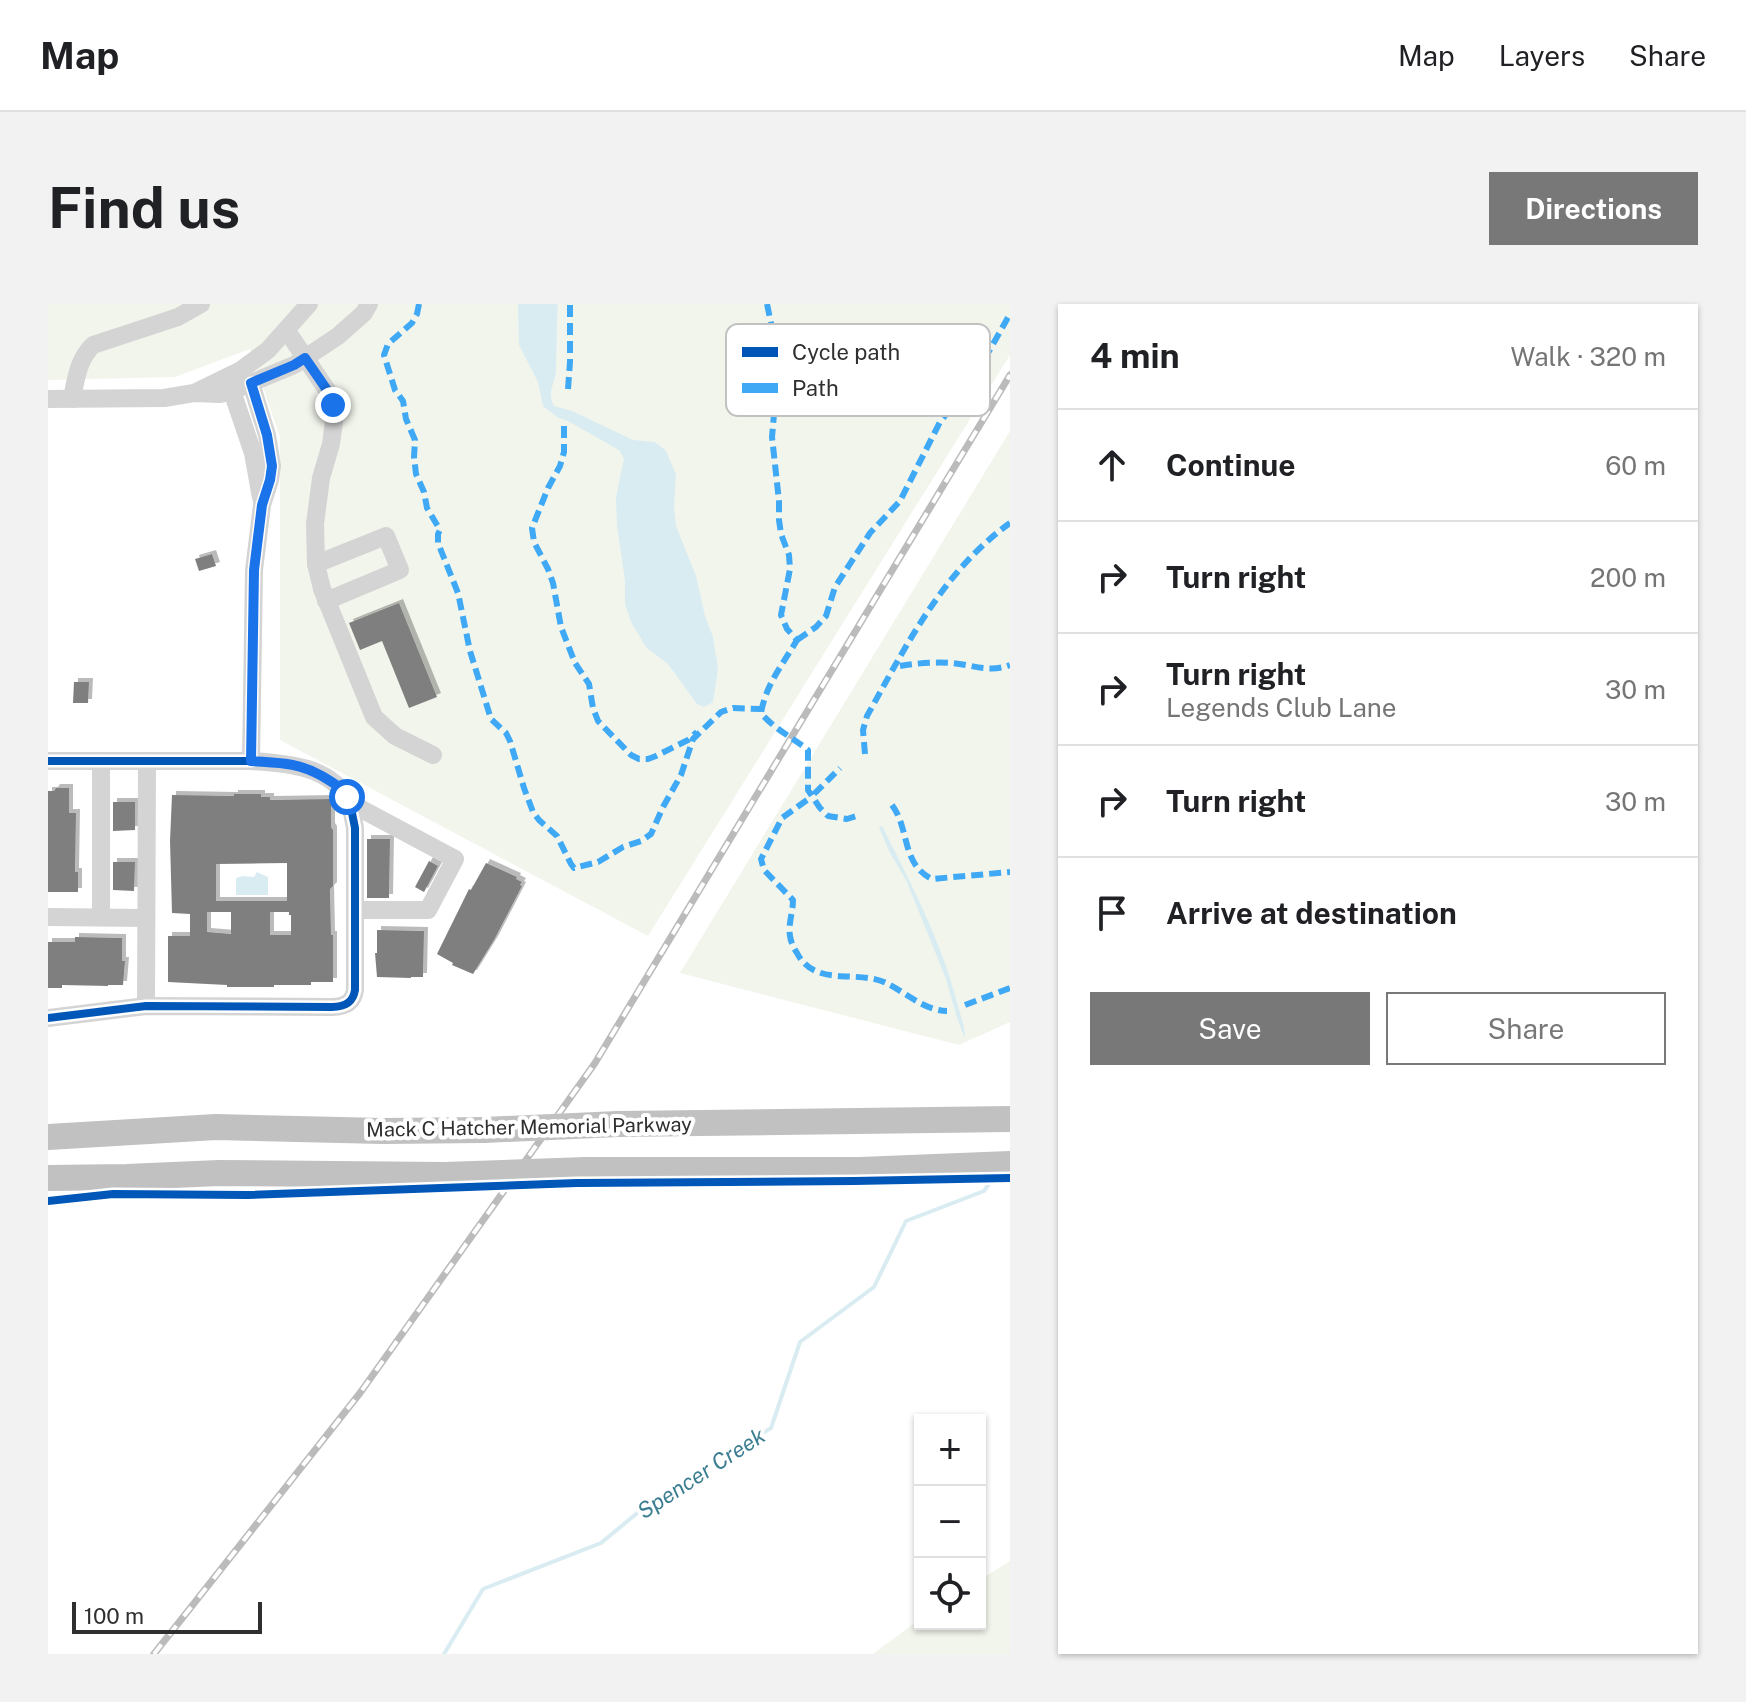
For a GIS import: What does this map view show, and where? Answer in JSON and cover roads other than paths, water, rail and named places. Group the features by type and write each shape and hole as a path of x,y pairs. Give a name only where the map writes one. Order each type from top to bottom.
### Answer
{"highway":[{"name":"Mack C Hatcher Memorial Parkway","path":"48,1137 216,1127 484,1130 618,1124 1010,1119"},
{"path":"48,1178 219,1173 444,1175 586,1170 860,1170 1010,1164"}],"street":[{"path":"72,399 78,370 84,355 93,345 178,317 201,304"},
{"path":"194,393 241,370 268,350 309,304"},
{"path":"49,399 164,398 232,391 294,365 338,336 364,313 369,304"},
{"path":"287,331 327,390 335,414 315,524 316,564 326,601 374,717 395,736 433,755"},
{"path":"251,383 271,451 272,466 262,505 253,594 251,761"},
{"path":"232,391 253,453 262,505"},
{"path":"316,564 386,536 400,570 326,601"},
{"path":"48,761 281,762 308,768 340,787 350,803 355,828 355,990 352,999 345,1005 146,1006 48,1018"},
{"path":"101,761 101,917"},
{"path":"146,1006 147,761"},
{"path":"350,803 455,859 428,910 355,910"},
{"path":"48,917 146,918"}],"waterway":[{"name":"Spencer Creek","path":"444,1654 483,1589 601,1543 653,1500 771,1428 800,1342 874,1287 906,1221 984,1191 995,1175"}],"railway":[{"path":"990,408 1010,375"},
{"path":"154,1654 360,1393 595,1063 985,416"}]}
